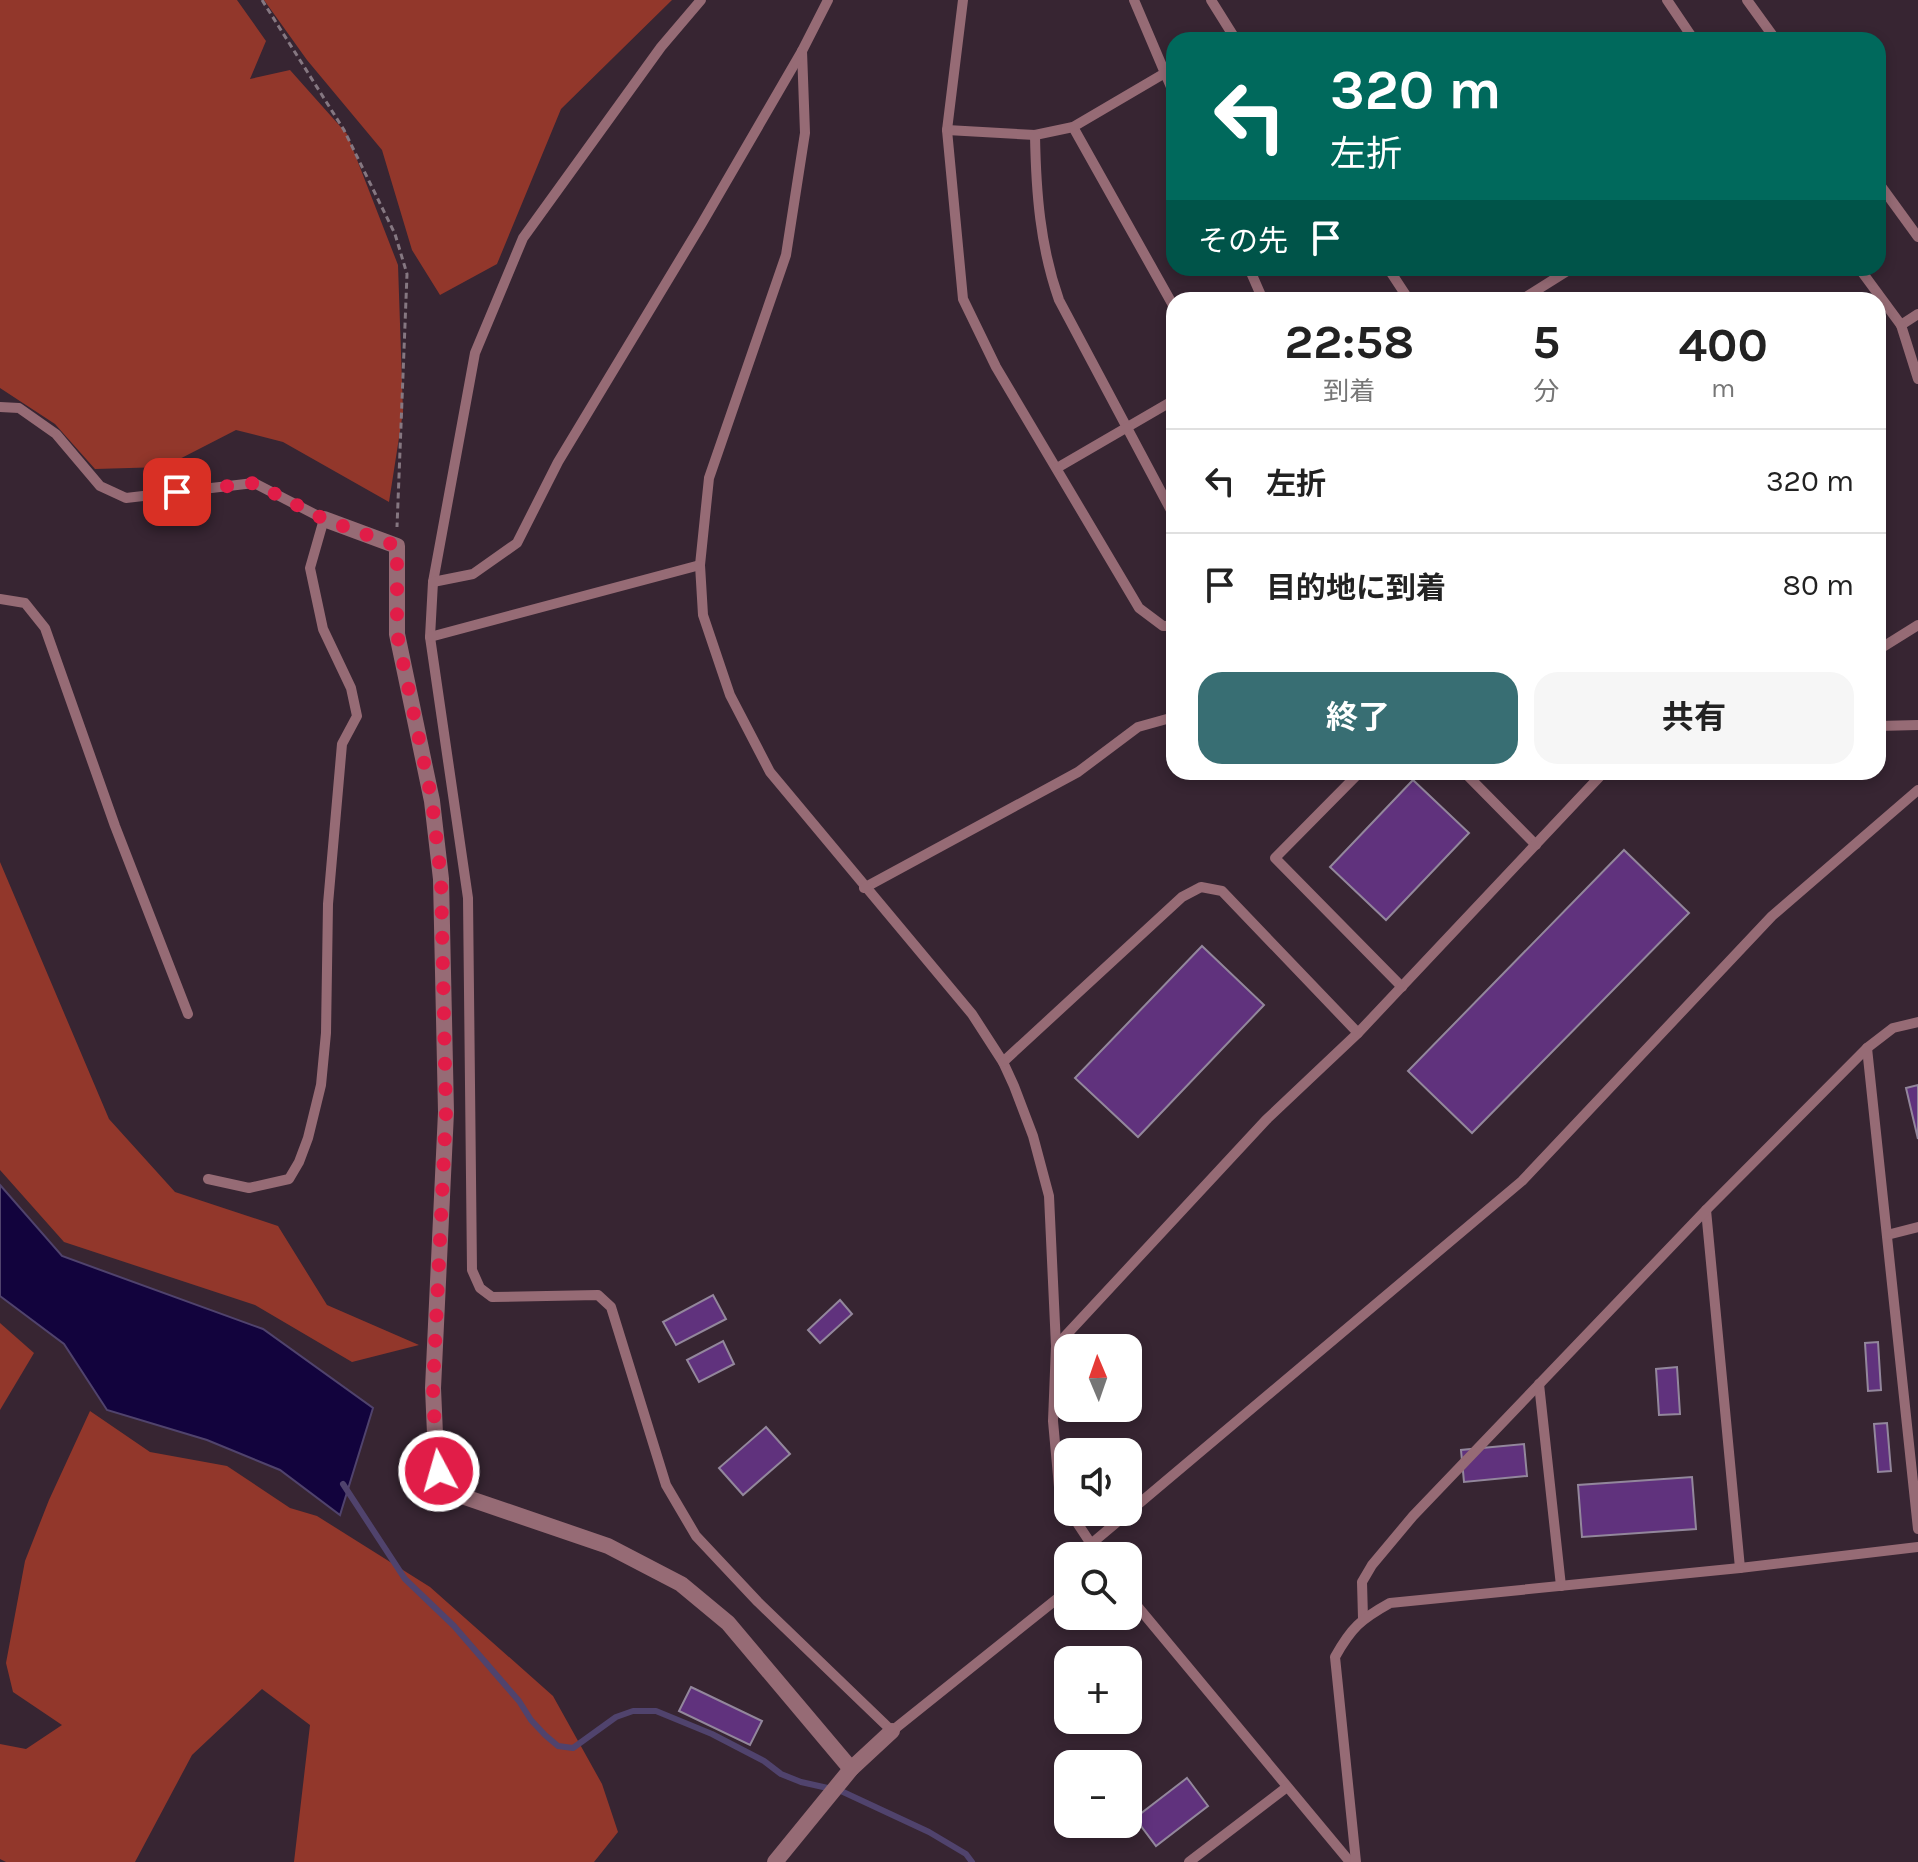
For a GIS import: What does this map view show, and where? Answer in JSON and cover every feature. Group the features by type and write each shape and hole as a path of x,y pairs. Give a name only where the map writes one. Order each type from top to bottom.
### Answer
{"street":[{"path":"324,519 397,546 397,634 432,801 441,879 446,1112 433,1388 439,1471 453,1493 608,1546 681,1584 728,1623 851,1769"},
{"path":"775,1862 851,1769 892,1731"}],"lane":[{"path":"701,0 661,47 523,238 475,353 433,582 430,637 468,898 472,1270 480,1288 492,1297 598,1295 611,1307 666,1485 696,1536 758,1602 892,1731 1054,1601"},
{"path":"433,582 473,574 517,543 558,462 802,51 828,0"},
{"path":"963,0 947,130 963,299 996,367 1139,608 1166,626"},
{"path":"947,130 1035,135 1073,127 1165,73 1134,0"},
{"path":"1211,0 1231,32"},
{"path":"1667,0 1689,32"},
{"path":"1747,0 1770,32"},
{"path":"802,51 805,133 786,255 709,478 700,565 703,615 730,695 770,772 972,1014 1003,1062 1033,1136 1049,1196 1055,1334"},
{"path":"1073,127 1166,293"},
{"path":"1035,135 1037,197 1048,269 1059,300 1166,501"},
{"path":"1886,193 1918,237"},
{"path":"1534,292 1559,276"},
{"path":"1886,305 1901,325 1918,379"},
{"path":"1901,325 1918,314"},
{"path":"1057,468 1166,405"},
{"path":"0,407 19,408 56,434 100,486 126,498 254,483 324,519 310,568 323,629 351,688 357,716 342,744 328,904 326,1033 321,1085 308,1138 289,1179 249,1188 208,1179"},
{"path":"430,637 700,565"},
{"path":"0,599 25,603 45,628 115,826 188,1014"},
{"path":"1886,645 1918,625"},
{"path":"864,888 1078,772 1138,727 1166,719"},
{"path":"1886,726 1918,725"},
{"path":"1352,780 1275,858 1402,987"},
{"path":"1472,780 1536,845"},
{"path":"1067,1334 1266,1120 1358,1033 1597,780"},
{"path":"1093,1542 1522,1181 1772,916 1918,790"},
{"path":"1003,1062 1182,897 1201,887 1222,891 1358,1033"},
{"path":"1363,1618 1362,1582 1372,1565 1413,1516 1706,1210 1867,1048 1893,1028 1918,1022"},
{"path":"1867,1048 1918,1529"},
{"path":"1706,1210 1740,1568"},
{"path":"1887,1235 1918,1227"},
{"path":"1539,1384 1561,1586"},
{"path":"1054,1396 1055,1438"},
{"path":"1353,1862 1335,1657 1348,1633 1363,1618 1390,1603 1918,1547"},
{"path":"1142,1612 1353,1862"},
{"path":"1189,1862 1287,1787"}],"path":[{"path":"262,0 344,130 395,234 407,274 397,546"}],"shaded area":[{"path":"0,0 237,0 266,41 250,79 290,70 347,134 398,265 403,412 389,502 283,442 236,430 164,467 95,469 55,424 0,388"},
{"path":"264,0 672,0 561,109 497,264 440,295 412,250 382,150 307,60"},
{"path":"0,862 109,1119 175,1192 278,1226 327,1305 419,1345 352,1362 255,1305 64,1242 0,1170"},
{"path":"0,1185 62,1256 263,1329 373,1408 340,1515 280,1470 207,1440 107,1410 64,1344 0,1296"},
{"path":"0,1323 34,1353 0,1410"},
{"path":"90,1411 150,1452 227,1466 290,1508 317,1516 430,1587 553,1696 602,1784 618,1832 594,1862 294,1862 310,1725 262,1689 192,1755 135,1862 6,1862 0,1859 0,1744 26,1749 62,1725 13,1692 6,1663 25,1561"}],"building":[{"path":"1413,780 1469,833 1386,920 1330,867"},
{"path":"1624,850 1689,913 1472,1133 1408,1071"},
{"path":"1202,946 1264,1005 1138,1137 1075,1078"},
{"path":"1918,1085 1918,1139 1906,1088"},
{"path":"713,1295 726,1319 676,1345 663,1322"},
{"path":"840,1300 852,1314 820,1343 808,1330"},
{"path":"723,1341 734,1364 699,1382 687,1360"},
{"path":"1878,1342 1881,1390 1868,1391 1865,1343"},
{"path":"1677,1367 1680,1414 1659,1415 1656,1369"},
{"path":"1887,1423 1891,1471 1878,1472 1874,1424"},
{"path":"766,1427 790,1454 743,1495 719,1468"},
{"path":"1524,1444 1527,1476 1464,1482 1461,1450"},
{"path":"1692,1477 1696,1529 1582,1537 1578,1485"},
{"path":"691,1687 762,1721 750,1745 679,1711"},
{"path":"1187,1778 1208,1806 1156,1846 1142,1827 1142,1813"}],"waterway":[{"path":"343,1484 405,1579 454,1626 519,1701 531,1720 558,1746 573,1748 616,1717 633,1711 656,1711 712,1734 764,1761 781,1774 841,1791 929,1832 966,1854 972,1862"}],"route":[{"path":"177,492 254,483 324,519 397,546 397,634 432,801 441,879 446,1112 433,1388 439,1471"}]}
